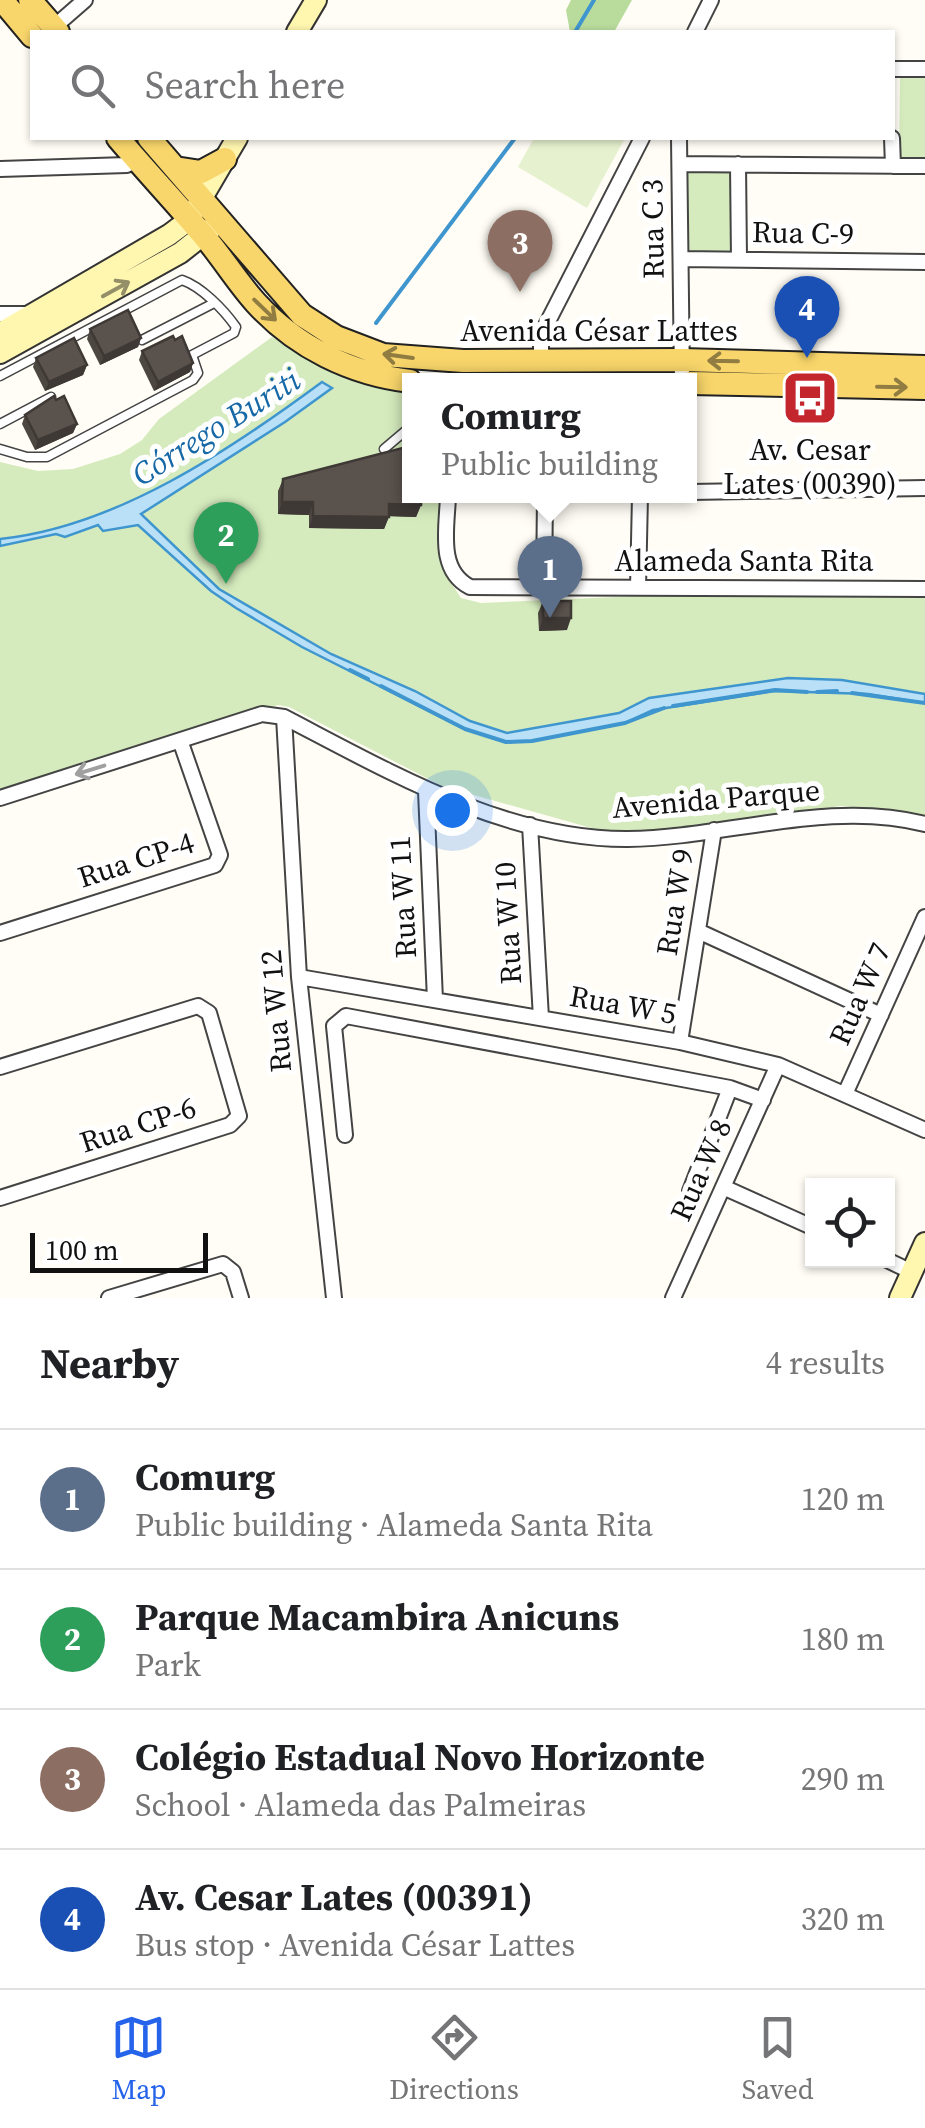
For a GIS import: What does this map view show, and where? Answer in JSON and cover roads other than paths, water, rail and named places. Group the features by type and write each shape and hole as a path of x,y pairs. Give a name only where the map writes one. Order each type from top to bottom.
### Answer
{"main road":[{"path":"2,0 45,30"},
{"path":"30,0 47,30"},
{"path":"298,30 316,0"},
{"path":"120,140 204,225 257,304 290,334 322,355 358,371 402,379"},
{"path":"151,140 176,168 214,179"},
{"path":"0,353 62,330 180,254 204,225 214,179 236,140"},
{"path":"176,168 202,172 214,179"},
{"path":"0,334 169,235 204,225"},
{"name":"Avenida César Lattes","path":"204,225 302,315 336,337 383,355 418,359 541,359 667,373"},
{"name":"Avenida César Lattes","path":"697,375 925,366"},
{"name":"Avenida César Lattes","path":"697,376 925,388"},
{"path":"900,1298 925,1243"}],"street":[{"path":"50,30 84,0"},
{"path":"696,30 711,0"},
{"path":"895,68 925,69"},
{"path":"541,359 541,335 641,140"},
{"name":"Rua C 3","path":"679,140 685,373"},
{"path":"892,140 892,166"},
{"path":"0,169 126,165 136,159"},
{"path":"680,164 925,166"},
{"path":"738,164 738,260"},
{"name":"Rua C-9","path":"681,259 925,262"},
{"path":"0,314 32,314"},
{"path":"697,492 925,488"},
{"name":"Alameda Santa Rita","path":"448,503 450,568 458,580 470,587 925,589"},
{"path":"544,587 546,503"},
{"path":"638,588 640,503"},
{"path":"0,798 262,714 284,717"},
{"name":"Avenida Parque","path":"284,717 426,790 530,825 627,839 841,816 907,819 925,824"},
{"name":"Rua W 12","path":"284,717 299,977 334,1298"},
{"name":"Rua CP-4","path":"0,933 215,865 220,855 181,743"},
{"name":"Rua W 11","path":"426,790 436,1000"},
{"name":"Rua W 10","path":"530,825 540,1018"},
{"name":"Rua W 9","path":"680,1042 714,830"},
{"name":"Rua W 7","path":"845,1094 925,917"},
{"path":"698,932 881,1015"},
{"name":"Rua W 5","path":"299,977 680,1042 778,1065 925,1130"},
{"name":"Rua CP-6","path":"0,1067 198,1006 209,1014 239,1116 230,1125 0,1198"},
{"path":"345,1135 334,1026 346,1016 730,1088 762,1100"},
{"name":"Rua W 8","path":"673,1298 778,1065"},
{"path":"690,1191 730,1088"},
{"path":"723,1186 805,1224"},
{"path":"109,1298 223,1264 233,1272 240,1298"},
{"path":"895,1264 912,1272"}],"lane":[{"path":"0,376 62,330 182,280 191,283 235,323 236,330 192,356 198,373 193,380 47,457 0,449"},
{"path":"142,340 214,304"},
{"path":"0,424 51,396"},
{"path":"384,449 402,434"}],"water":[{"path":"322,382 332,388 141,514 219,589 331,654 415,691 470,721 507,733 619,713 649,698 788,678 842,680 925,694 925,703 868,694 775,691 653,710 625,723 532,741 506,742 465,729 302,647 211,591 138,525 103,531 98,525 65,537 56,534 0,546 0,539 86,519 170,482 249,434"}],"waterway":[{"name":"Córrego Buriti","path":"576,30 594,0"},
{"name":"Córrego Buriti","path":"376,323 513,140"},
{"path":"350,670 368,679"},
{"path":"381,686 465,729 506,742 532,741 625,723 664,708"},
{"path":"673,706 775,690 807,692"},
{"path":"817,692 837,691"},
{"path":"852,693 925,703"}],"place":[{"name":"Colégio Estadual Novo Horizonte","path":"520,292"},
{"name":"Av. Cesar Lates (00391)","path":"807,358"},
{"name":"Av. Cesar Lates (00390)","path":"810,398"},
{"name":"Parque Macambira Anicuns","path":"226,584"},
{"name":"Comurg","path":"550,618"}]}
